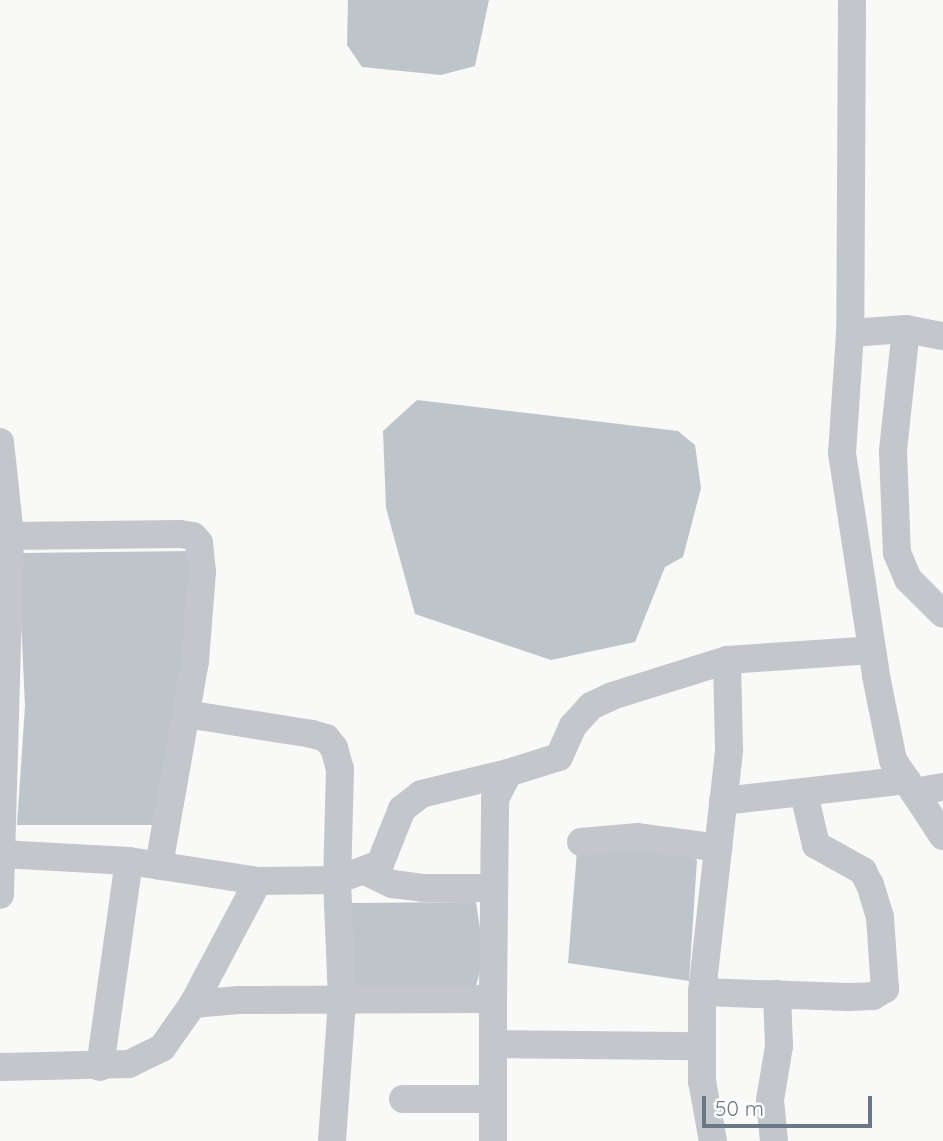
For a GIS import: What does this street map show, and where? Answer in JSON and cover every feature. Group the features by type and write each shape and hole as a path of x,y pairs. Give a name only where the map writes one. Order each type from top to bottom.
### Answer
{"street":[{"path":"852,0 850,333 842,453 872,650 894,760 943,835"},
{"path":"850,333 906,329 943,336"},
{"path":"906,329 893,451 897,553 908,579 943,614"},
{"path":"0,442 3,493 10,536 5,571 0,895"},
{"path":"10,536 193,536 202,555 186,715 159,866"},
{"path":"2,854 129,861 258,881 337,880 367,872 380,864 402,809 421,794 508,773 559,757 573,726 591,706 727,660 872,650"},
{"path":"713,1141 702,1081 702,992 729,750 727,660"},
{"path":"186,715 326,738 340,769 337,880 342,1001 332,1141"},
{"path":"493,1141 495,800 508,773"},
{"path":"723,801 911,786 943,787"},
{"path":"702,992 873,996 885,989 880,917 870,885 863,871 816,845 804,794"},
{"path":"581,842 638,837 718,848"},
{"path":"100,1067 129,861"},
{"path":"367,872 392,884 423,888 494,888"},
{"path":"0,1067 100,1067 129,1064 162,1048 192,1004 258,881"},
{"path":"774,1141 770,1100 779,1046 777,995"},
{"path":"192,1004 494,999"},
{"path":"493,1044 701,1046"},
{"path":"403,1099 493,1099"}],"shaded area":[{"path":"348,0 489,0 475,66 441,75 362,67 347,45"},
{"path":"417,400 678,431 695,445 701,488 683,557 665,567 635,642 551,660 415,614 386,508 383,431"},
{"path":"194,551 182,688 155,825 17,825 25,706 18,553"},
{"path":"674,848 697,860 689,981 568,963 577,851"},
{"path":"476,902 484,957 474,993 346,989 349,903"}]}
